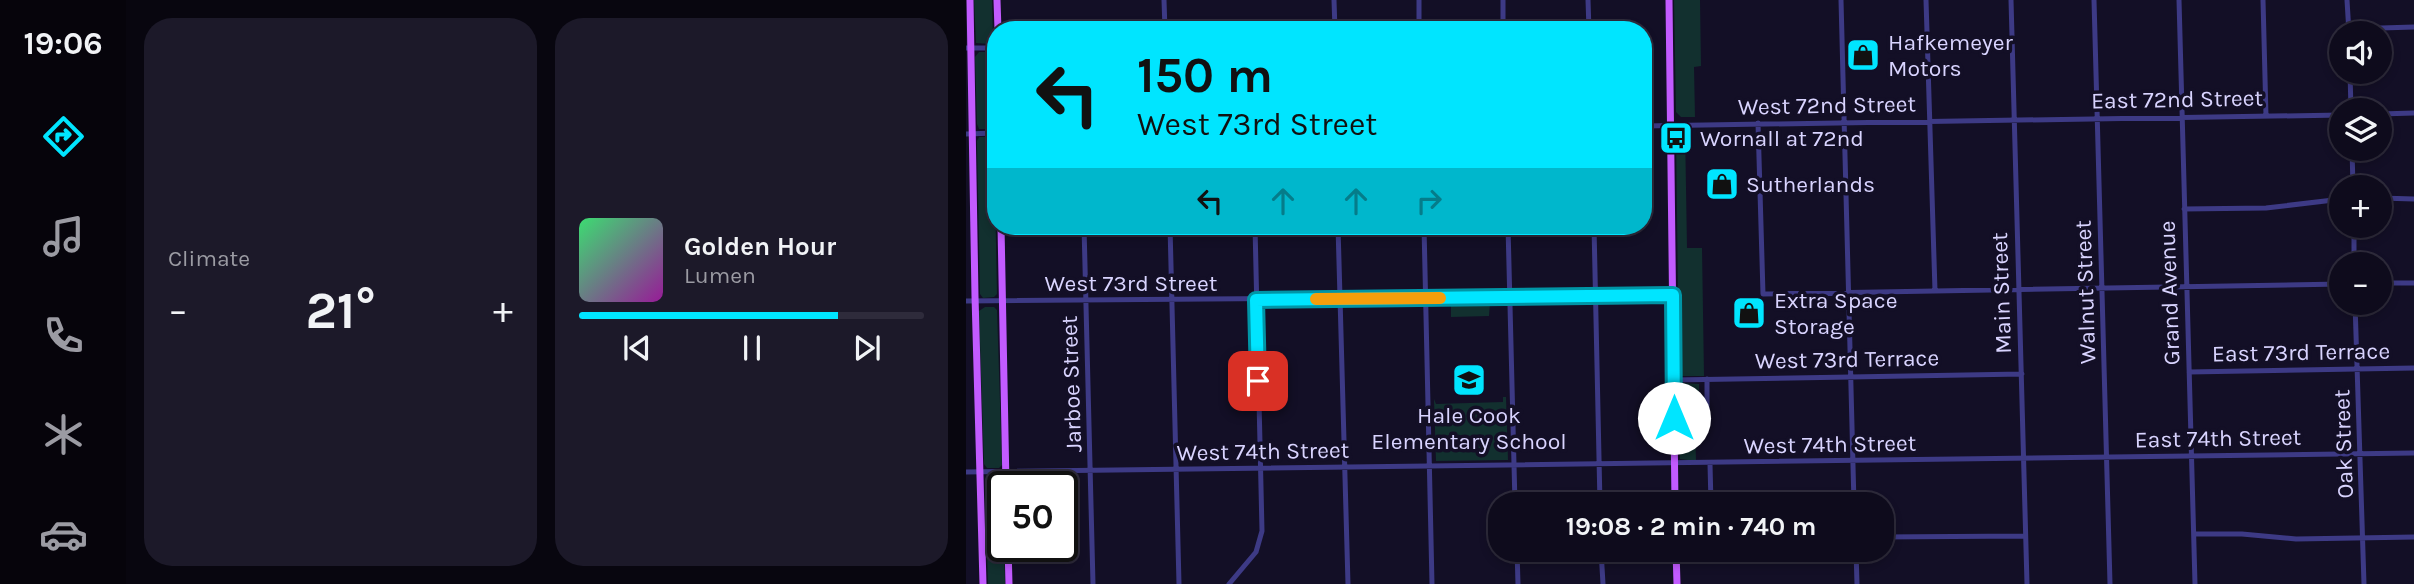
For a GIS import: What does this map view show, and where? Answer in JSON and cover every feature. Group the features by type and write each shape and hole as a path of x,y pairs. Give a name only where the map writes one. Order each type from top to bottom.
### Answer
{"main road":[{"path":"970,0 968,135 983,584"},
{"path":"997,0 998,21"},
{"path":"1670,0 1675,492"},
{"path":"1001,235 1006,471"},
{"path":"1008,562 1009,584"},
{"path":"1676,562 1677,584"}],"street":[{"path":"1164,0 1165,21"},
{"path":"1334,0 1335,21"},
{"path":"1419,0 1419,21"},
{"path":"1503,0 1503,21"},
{"path":"1588,0 1589,21"},
{"path":"1841,0 1854,492"},
{"path":"1926,0 1935,291"},
{"name":"Main Street","path":"2011,0 2026,584"},
{"name":"Walnut Street","path":"2094,0 2110,584"},
{"name":"Grand Avenue","path":"2179,0 2195,584"},
{"path":"2263,0 2266,116"},
{"path":"2347,0 2348,21"},
{"path":"2392,28 2414,27"},
{"path":"968,48 987,48"},
{"path":"2392,114 2414,113"},
{"name":"East 72nd Street","path":"2012,120 2329,115"},
{"name":"West 72nd Street","path":"1652,125 2012,120"},
{"path":"1758,123 1763,294 2329,284"},
{"path":"968,135 987,134"},
{"path":"2392,198 2414,199"},
{"path":"2184,209 2266,208 2329,201"},
{"name":"Jarboe Street","path":"1084,235 1093,584"},
{"path":"1170,235 1179,584"},
{"path":"1228,584 1256,552 1262,531 1255,235"},
{"path":"1338,235 1348,584"},
{"path":"1424,235 1432,584"},
{"path":"1508,235 1515,492"},
{"path":"1594,235 1600,492"},
{"path":"2392,283 2414,283"},
{"name":"West 73rd Street","path":"966,302 1673,295"},
{"name":"Oak Street","path":"2356,315 2364,584"},
{"name":"East 73rd Terrace","path":"2189,372 2414,368"},
{"name":"West 73rd Terrace","path":"1674,380 2022,374"},
{"path":"1707,379 1707,414"},
{"name":"East 74th Street","path":"2022,459 2414,453"},
{"name":"West 74th Street","path":"1078,471 2022,459"},
{"path":"1710,464 1711,492"},
{"name":"West 74th Street","path":"966,472 987,471"},
{"path":"2194,534 2242,534 2296,539 2414,537"},
{"path":"1894,537 2025,536"},
{"path":"1517,562 1518,584"},
{"path":"1601,562 1602,584"},
{"path":"1856,562 1857,584"}],"green space":[{"path":"974,0 992,0 993,21 987,21 987,44 976,43"},
{"path":"1674,0 1700,0 1701,66 1694,67 1695,117 1681,117 1676,112"},
{"path":"979,52 987,52 987,129 979,129 977,124 975,57"},
{"path":"1685,127 1687,248 1702,248 1704,376 1681,376 1679,373 1676,135 1679,129"},
{"path":"979,137 987,137 987,235 996,235 997,294 983,298 980,294"},
{"path":"1451,303 1490,303 1489,316 1451,317"},
{"path":"985,307 994,307 997,310 1002,465 999,468 987,468 984,464 979,311"},
{"path":"1683,383 1699,384 1699,422 1695,423 1696,461 1680,459 1679,387"},
{"path":"1503,397 1506,397 1508,460 1436,461 1434,399 1436,404 1503,402"},
{"path":"987,476 987,549 985,480"},
{"path":"987,562 1004,562 1005,584 988,584"}],"slow traffic":[{"path":"1316,299 1440,298"}],"place":[{"name":"Hafkemeyer Motors","path":"1863,55"},
{"name":"Wornall at 72nd","path":"1676,138"},
{"name":"Sutherlands","path":"1722,184"},
{"name":"Extra Space Storage","path":"1749,313"},
{"name":"Hale Cook Elementary School","path":"1469,380"}],"route":[{"path":"1258,381 1256,300 1673,295 1674,418"}]}
